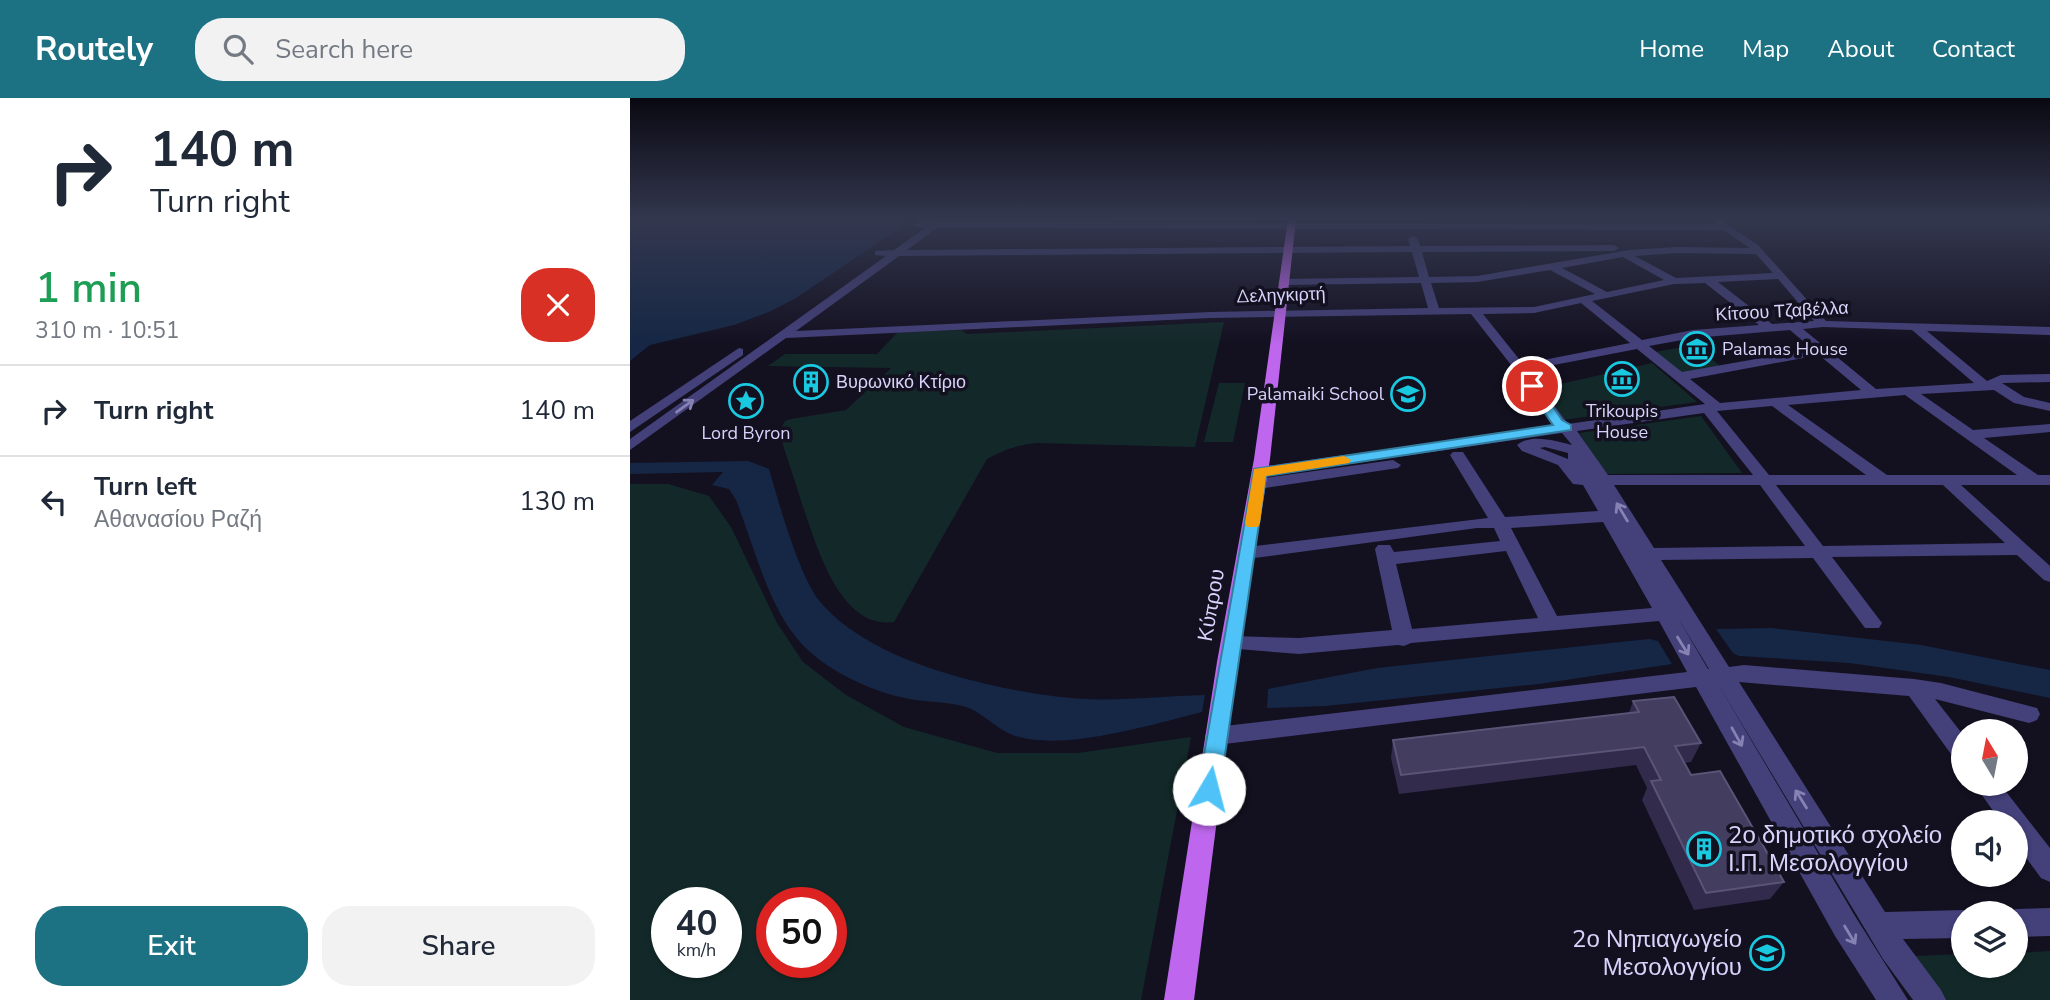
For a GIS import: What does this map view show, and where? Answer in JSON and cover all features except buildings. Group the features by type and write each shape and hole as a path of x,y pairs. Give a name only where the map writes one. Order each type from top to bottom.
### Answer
{"main road":[{"name":"Κύπρου","path":"1179,1000 1216,736 1259,478 1286,261"}],"street":[{"path":"630,428 867,261"},
{"path":"630,446 885,261"},
{"path":"1419,261 1434,311"},
{"path":"1283,282 1477,279 1581,261"},
{"path":"1639,261 1674,281"},
{"path":"1645,264 1671,261"},
{"path":"1713,261 1768,263 1823,324"},
{"path":"1551,266 1605,295"},
{"name":"Δεληγκιρτή","path":"781,335 1281,313 1536,310 1674,281 1779,276"},
{"path":"1706,278 1769,328"},
{"path":"1584,300 1682,376 1712,407 1871,623"},
{"path":"1474,311 1603,480 1647,554 1673,613"},
{"name":"Κίτσου Τζαβέλλα","path":"1520,368 1693,334 1792,326 1823,324 2050,331"},
{"path":"1792,326 1873,393"},
{"path":"1913,326 1989,386 2023,402 2050,407"},
{"path":"1682,376 1822,351"},
{"path":"1259,478 1560,426 1712,407 1906,390 1989,386 2001,379 2050,378"},
{"path":"1906,390 1969,435 2042,480"},
{"path":"1774,402 1883,480"},
{"path":"1560,426 1604,517"},
{"path":"1969,435 2050,428"},
{"path":"1259,478 1545,443 1570,449"},
{"path":"1520,446 1554,457 1572,470 1673,613 1878,926 1931,1000"},
{"path":"1458,455 1500,523 1551,624"},
{"path":"1946,479 2050,576"},
{"path":"1603,480 2042,480"},
{"path":"1247,554 1482,522 1604,517"},
{"path":"1381,536 1404,639"},
{"path":"1386,559 1511,545"},
{"path":"1647,554 2020,549"},
{"path":"1231,643 1299,646 1404,639 1673,613"},
{"path":"1216,736 1714,677 1765,674 1941,691 2029,714"},
{"path":"1714,677 1844,926 1893,1000"},
{"path":"1914,687 1951,737"},
{"path":"1995,796 2006,810"},
{"path":"2028,839 2050,869"},
{"path":"2028,923 2050,922"},
{"path":"1878,926 1951,924"}],"green space":[{"path":"1224,322 1195,447 1036,443 999,453 987,459 894,622 875,621 858,612 844,598 823,561 779,432 785,421 791,419 846,410 891,368 768,366 785,354 877,354 898,332 961,330 967,334"},
{"path":"1694,345 1720,366 1681,373 1655,352"},
{"path":"1652,363 1697,402 1562,420 1539,389"},
{"path":"1219,383 1245,383 1233,442 1204,442"},
{"path":"1701,416 1742,473 1606,474 1579,433"},
{"path":"630,484 668,484 709,496 731,527 777,623 803,662 846,695 904,727 997,753 1078,753 1191,737 1141,1000 630,1000"},
{"path":"2050,951 2050,1000 1942,1000 1914,956 1951,954 1951,978 2028,978 2028,952"}],"water":[{"path":"630,261 851,261 796,298 771,311 734,325 650,345 630,361"},
{"path":"748,461 769,469 790,539 805,576 821,603 843,624 869,641 932,669 999,687 1078,699 1205,695 1202,712 1107,735 1055,741 1032,740 1006,732 966,707 900,697 871,688 841,674 802,644 774,602 736,500 729,489 712,485 723,472 630,474 630,463"},
{"path":"1772,628 1921,645 2050,670 2050,698 1949,677 1849,663 1739,656 1733,653 1716,629"},
{"path":"1649,639 1658,641 1672,664 1539,684 1326,706 1267,708 1268,689 1377,668"}],"slow traffic":[{"path":"1252,523 1259,472 1344,460"}],"place":[{"name":"Palamas House","path":"1697,349"},
{"name":"Trikoupis House","path":"1622,379"},
{"name":"Βυρωνικό Κτίριο","path":"811,382"},
{"name":"Palamaiki School","path":"1408,394"},
{"name":"Lord Byron","path":"746,401"},
{"name":"2ο δημοτικό σχολείο Ι.Π. Μεσολογγίου","path":"1704,849"},
{"name":"2ο Νηπιαγωγείο Μεσολογγίου","path":"1767,953"}],"route":[{"path":"1209,789 1259,472 1566,427 1558,423 1532,386"}]}
